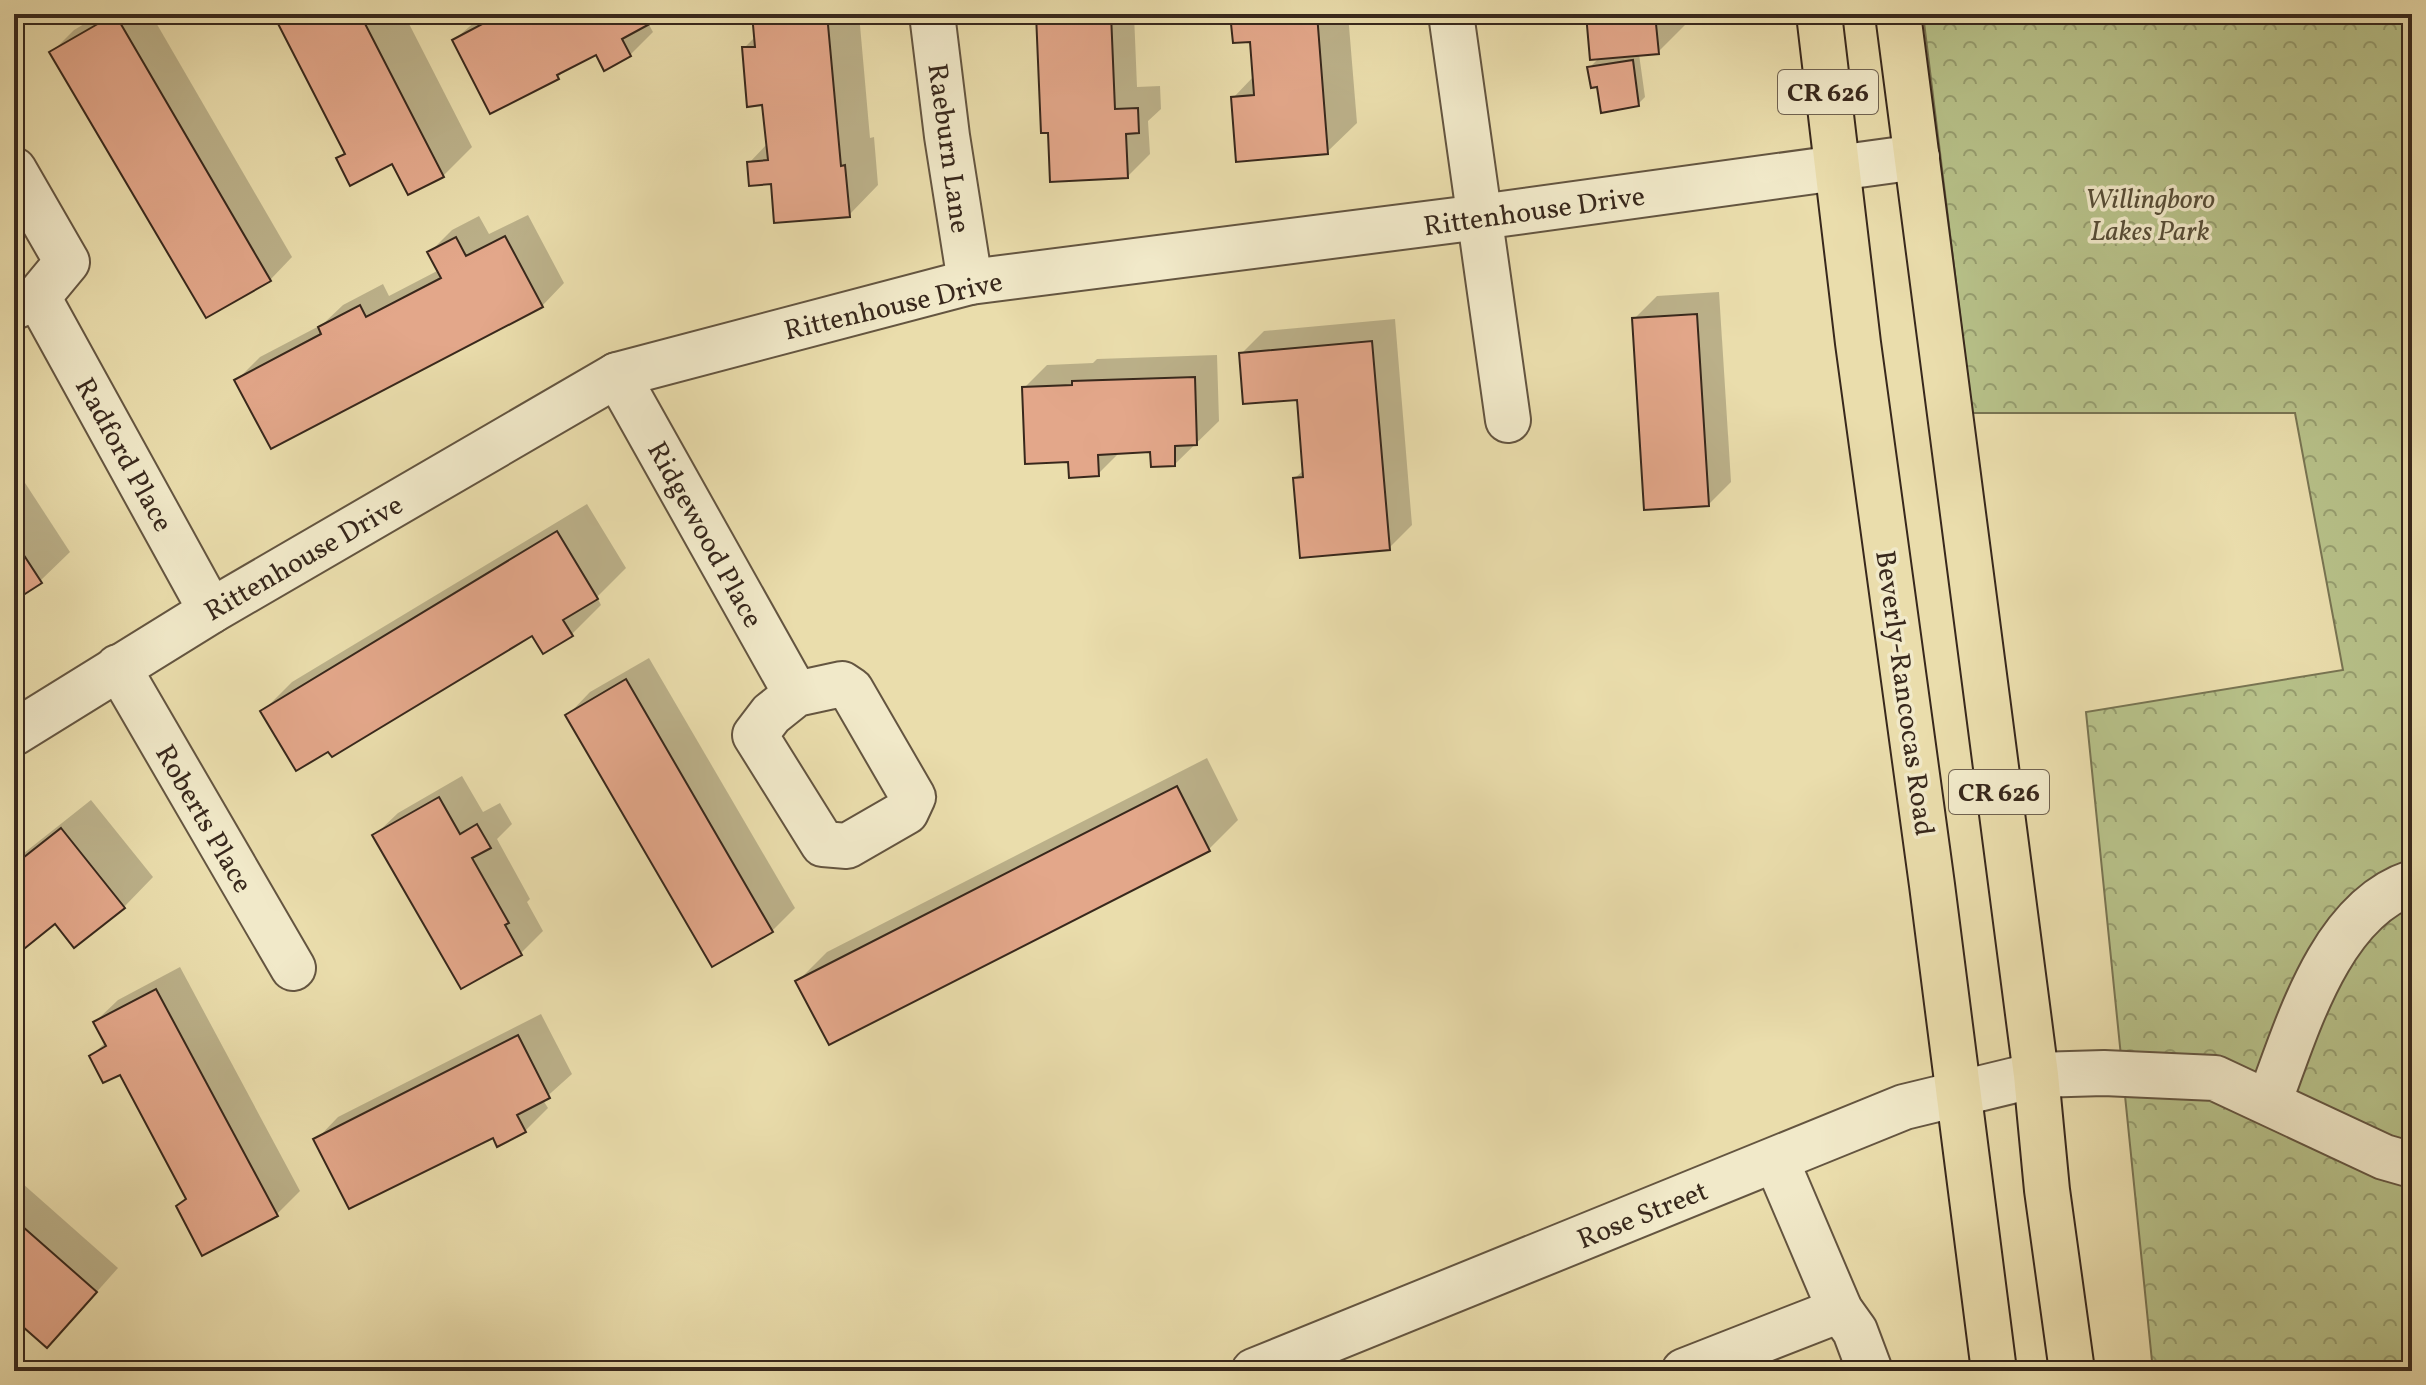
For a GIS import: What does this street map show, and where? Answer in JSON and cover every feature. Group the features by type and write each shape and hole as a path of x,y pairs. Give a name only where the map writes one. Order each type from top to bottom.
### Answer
{"main road":[{"name":"Beverly-Rancocas Road","path":"1819,14 1858,343 1994,1371"},
{"name":"CR 626","path":"1898,14 2072,1371"}],"street":[{"name":"Raeburn Lane","path":"932,14 970,282"},
{"path":"1451,14 1508,420"},
{"name":"Rittenhouse Drive","path":"14,733 211,611 617,375 970,282 1917,157"},
{"path":"14,170 67,262 26,302"},
{"name":"Radford Place","path":"26,302 211,611"},
{"name":"Ridgewood Place","path":"617,375 796,694"},
{"name":"Roberts Place","path":"118,667 293,968"},
{"path":"2269,1102 2311,993 2347,930 2391,890 2412,883"},
{"name":"Rose Street","path":"1254,1371 1904,1107 2036,1075 2104,1073 2215,1078 2384,1157 2412,1165"},
{"path":"1776,1160 1840,1310 1855,1331 1870,1371"},
{"path":"1684,1371 1840,1310"}],"green space":[{"name":"Willingboro Lakes Park","path":"1923,14 2412,14 2412,1371 2153,1371 2086,712 2343,670 2295,413 1972,413"}],"building":[{"path":"115,14 271,281 206,318 49,52"},
{"path":"273,14 360,14 444,177 408,195 392,164 350,186 336,158 345,154"},
{"path":"510,14 654,14 657,20 622,39 631,56 604,71 596,55 557,75 559,79 490,114 452,40 499,15 501,19"},
{"path":"752,14 827,14 841,166 845,165 850,217 774,223 771,184 749,186 747,162 768,160 762,105 747,107 742,47 755,47"},
{"path":"1036,14 1111,14 1115,109 1138,108 1139,133 1126,134 1128,178 1050,182 1048,133 1041,133"},
{"path":"1230,14 1317,14 1328,154 1236,162 1231,97 1254,95 1250,42 1233,43"},
{"path":"1586,14 1655,14 1659,54 1590,60"},
{"path":"1633,60 1639,106 1601,113 1597,87 1591,88 1587,67"},
{"path":"505,236 543,307 271,449 234,380 321,334 318,327 360,305 366,317 441,278 427,252 456,237 466,256"},
{"path":"1697,314 1709,506 1644,510 1632,318"},
{"path":"1372,341 1390,550 1300,558 1293,478 1303,477 1297,400 1243,404 1239,353"},
{"path":"1195,377 1197,445 1175,446 1175,466 1151,467 1150,452 1098,455 1099,476 1069,478 1068,462 1025,464 1022,387 1072,385 1072,381"},
{"path":"557,531 598,599 563,620 573,636 543,654 532,636 332,757 328,752 296,771 260,711"},
{"path":"14,540 42,583 14,601"},
{"path":"626,679 773,932 712,967 565,715"},
{"path":"1177,786 1210,851 829,1045 795,981"},
{"path":"439,797 460,834 477,824 491,848 472,858 509,923 505,925 522,955 461,989 372,835"},
{"path":"61,828 125,908 74,948 55,924 14,957 14,865"},
{"path":"156,989 278,1216 202,1256 176,1206 186,1199 120,1075 103,1083 89,1056 106,1046 93,1022"},
{"path":"518,1035 550,1098 517,1115 526,1132 497,1147 493,1138 349,1209 313,1139"},
{"path":"14,1219 97,1292 47,1348 14,1319"}]}
